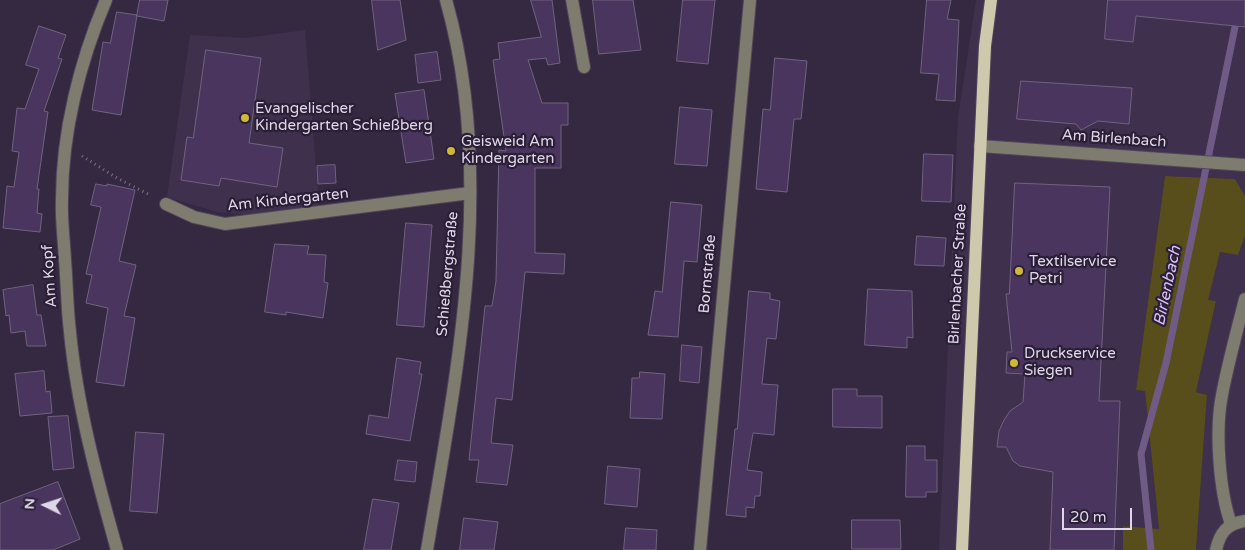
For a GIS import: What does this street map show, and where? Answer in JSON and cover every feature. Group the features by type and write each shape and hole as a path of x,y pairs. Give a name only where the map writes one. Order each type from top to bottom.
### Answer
{"main road":[{"name":"Birlenbacher Straße","path":"962,550 985,46 991,0"}],"street":[{"name":"Am Kopf","path":"106,0 84,60 65,151 62,199 70,333 100,490 117,550"},
{"name":"Schießbergstraße","path":"428,550 462,321 467,277 470,193 467,111 461,62 458,42 446,0"},
{"path":"572,0 584,67"},
{"name":"Bornstraße","path":"700,550 750,0"},
{"name":"Am Birlenbach","path":"980,146 1245,165"},
{"name":"Am Kindergarten","path":"166,204 194,217 225,224 470,193"},
{"path":"1231,524 1225,508 1219,455 1221,397 1245,299"},
{"path":"1216,550 1225,528 1231,524 1245,521"}],"path":[{"path":"65,151 81,155 117,178 166,204"}],"shaded area":[{"path":"976,0 1245,0 1245,196 1235,179 1165,176 1136,390 1145,391 1159,529 1124,526 1123,550 939,550 958,117"},
{"name":"Evangelischer Kindergarten Schießberg","path":"305,30 319,205 249,215 217,212 167,197 190,35 246,38"},
{"path":"1165,176 1235,179 1245,196 1245,236 1238,255 1220,252 1208,300 1216,301 1196,392 1207,395 1196,550 1123,550 1123,526 1159,529 1145,391 1136,390"},
{"path":"1245,236 1245,550 1196,550 1207,395 1196,392 1216,302 1207,300 1220,252 1238,255"}],"building":[{"path":"140,0 168,0 164,21 137,16"},
{"path":"372,0 400,0 406,40 378,50"},
{"path":"531,0 552,0 560,63 548,65 546,58 528,60 542,103 568,103 568,125 561,125 561,168 535,168 535,253 565,254 564,274 525,272 512,400 496,398 491,443 513,445 507,485 476,482 479,460 469,460 485,306 492,306 496,281 499,150 506,151 493,60 500,59 498,43 541,37"},
{"path":"593,0 633,0 641,50 599,54"},
{"path":"683,0 715,0 708,64 677,61"},
{"path":"927,0 951,0 947,19 959,20 955,101 936,100 939,74 921,73"},
{"path":"1108,0 1245,0 1245,27 1136,16 1133,42 1105,39"},
{"path":"117,12 137,15 121,115 92,110 103,42 110,43"},
{"path":"39,26 66,35 58,58 62,59 44,111 48,112 37,189 39,189 37,213 42,214 40,232 3,228 7,186 14,187 19,152 12,151 17,108 25,109 39,69 26,65"},
{"path":"206,50 261,58 249,143 283,148 277,187 221,178 219,186 181,180 187,137 193,138"},
{"path":"437,52 441,80 418,83 415,55"},
{"path":"775,58 807,61 801,119 794,119 787,192 756,189 763,109 770,110"},
{"path":"1021,81 1132,88 1129,124 1098,121 1081,130 1076,124 1017,119"},
{"path":"424,90 434,159 406,163 395,94"},
{"path":"680,107 712,110 707,166 675,164"},
{"path":"924,154 953,155 951,202 922,201"},
{"path":"335,165 336,183 318,184 317,166"},
{"path":"1015,183 1110,187 1099,401 1120,401 1114,550 1050,550 1053,472 1020,466 1013,461 1006,447 997,447 999,431 1004,420 1010,411 1023,402 1025,374 1006,373 1007,352 1012,352 1006,294 1009,294"},
{"path":"96,184 107,186 107,184 135,190 119,261 136,265 124,316 135,318 124,386 96,382 108,308 86,303 92,275 86,274 101,207 91,205"},
{"path":"671,202 702,205 697,262 684,261 678,337 648,335 655,291 662,292"},
{"path":"406,223 432,225 424,327 397,325"},
{"path":"917,236 946,238 944,266 915,265"},
{"path":"275,244 309,246 307,254 326,255 324,282 328,283 323,318 286,312 286,315 265,312"},
{"path":"33,285 37,315 41,315 46,346 27,346 25,331 11,333 9,315 6,316 3,290"},
{"path":"868,289 912,291 913,338 907,337 907,348 865,345"},
{"path":"749,291 770,293 770,299 780,301 776,339 767,338 762,384 778,385 774,435 753,433 747,470 762,472 760,496 755,496 754,508 746,507 746,517 726,515 735,429 737,429"},
{"path":"682,345 702,347 699,383 680,381"},
{"path":"397,358 421,362 419,374 422,374 410,441 366,434 369,415 388,418"},
{"path":"44,371 46,392 50,391 52,413 20,416 15,374"},
{"path":"640,372 665,374 662,419 630,418 632,378 639,378"},
{"path":"833,389 857,389 857,396 882,396 882,428 833,427"},
{"path":"68,416 74,468 53,470 48,417"},
{"path":"136,432 164,434 157,513 130,511"},
{"path":"907,446 925,446 925,460 937,460 937,492 926,492 926,497 906,497"},
{"path":"398,460 417,462 415,482 395,480"},
{"path":"608,466 640,469 637,507 605,504"},
{"path":"58,482 80,539 53,550 0,550 0,504"},
{"path":"373,499 399,503 391,550 364,550"},
{"path":"464,518 498,522 494,550 460,550"},
{"path":"852,520 900,520 901,549 852,549"},
{"path":"626,528 657,530 656,550 624,550"}],"waterway":[{"name":"Birlenbach","path":"1151,550 1141,454 1166,363 1235,27"}],"place":[{"name":"Evangelischer Kindergarten Schießberg","path":"245,118"},
{"name":"Geisweid Am Kindergarten","path":"451,151"},
{"name":"Textilservice Petri","path":"1019,271"},
{"name":"Druckservice Siegen","path":"1014,363"}]}
